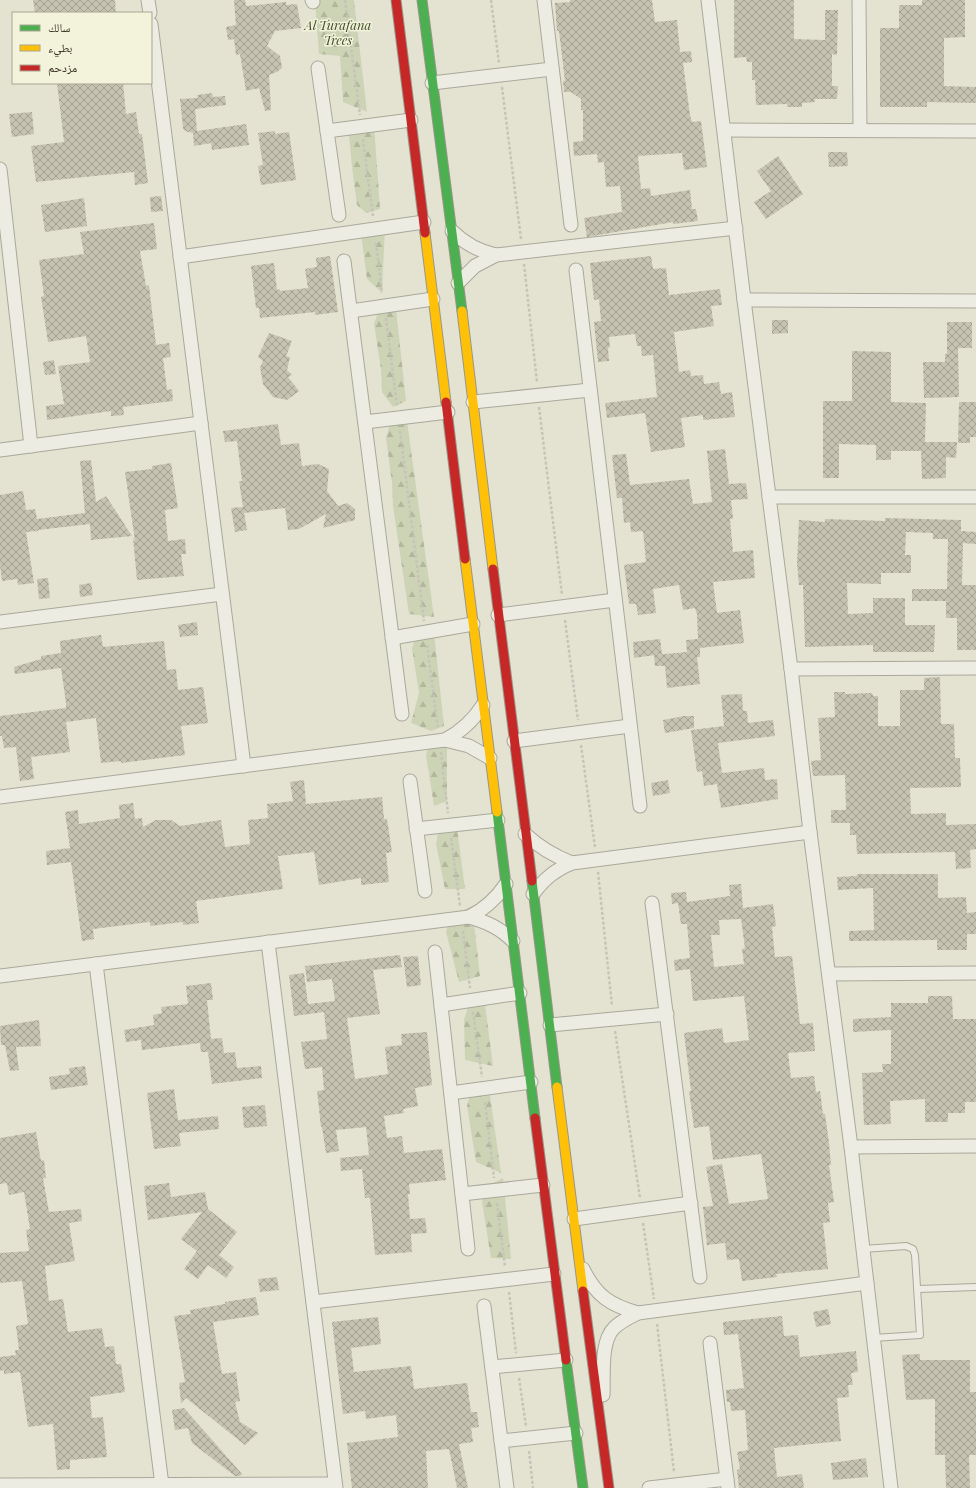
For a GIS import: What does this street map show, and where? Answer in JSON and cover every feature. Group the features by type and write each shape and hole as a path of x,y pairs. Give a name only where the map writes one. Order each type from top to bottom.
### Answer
{"main road":[{"path":"396,0 411,120 422,177 424,222 433,300 554,1274 583,1488"},
{"path":"422,0 473,402 483,526 498,615 609,1488"},
{"path":"437,190 446,220 452,231"},
{"path":"452,451 459,465 465,483"},
{"path":"547,1210 551,1207 556,1207"},
{"path":"566,1231 570,1247 579,1261"}],"street":[{"path":"148,0 150,12"},
{"path":"544,0 571,225"},
{"path":"708,0 810,832 851,1147 891,1488"},
{"path":"859,0 860,130"},
{"path":"152,32 244,766"},
{"path":"318,68 339,215"},
{"path":"432,84 552,69"},
{"path":"327,131 411,120"},
{"path":"725,130 976,131"},
{"path":"0,169 31,446"},
{"path":"180,257 424,222"},
{"path":"452,231 461,240 472,247 496,255 736,228"},
{"path":"458,283 475,266 496,255"},
{"path":"344,261 402,714"},
{"path":"576,270 640,806"},
{"path":"351,310 433,300"},
{"path":"744,300 976,301"},
{"path":"473,402 590,390"},
{"path":"364,422 448,412"},
{"path":"0,450 201,423"},
{"path":"769,498 976,497"},
{"path":"0,622 222,594"},
{"path":"498,615 615,600"},
{"path":"392,638 473,624"},
{"path":"791,669 976,668"},
{"path":"0,797 445,740 457,734 467,726 483,705"},
{"path":"514,741 630,726"},
{"path":"445,740 469,746 490,758"},
{"path":"410,781 425,891"},
{"path":"416,829 498,820"},
{"path":"533,894 550,875 572,863 810,832"},
{"path":"525,834 535,844 546,851 572,863"},
{"path":"0,976 469,917 490,903 506,884"},
{"path":"652,902 700,1277"},
{"path":"469,917 493,925 504,932 513,941"},
{"path":"0,1486 336,1486 268,942"},
{"path":"435,952 468,1249"},
{"path":"96,964 162,1485"},
{"path":"829,974 976,973"},
{"path":"441,1005 520,993"},
{"path":"550,1025 667,1014"},
{"path":"451,1093 531,1082"},
{"path":"851,1147 976,1146"},
{"path":"462,1194 543,1185"},
{"path":"574,1219 691,1203"},
{"path":"579,1261 594,1288 601,1296 612,1304 638,1313"},
{"path":"313,1302 554,1274"},
{"path":"600,1420 604,1375 604,1355 608,1338 613,1329 628,1318 638,1313 867,1283"},
{"path":"484,1306 507,1488"},
{"path":"649,1488 727,1483 710,1343"},
{"path":"492,1367 566,1360"},
{"path":"501,1441 576,1432"}],"lane":[{"path":"863,1249 910,1247 914,1252 918,1289 920,1335 873,1338"},
{"path":"918,1289 976,1287"}],"green space":[{"name":"Al Turafana Trees","path":"315,0 354,0 367,112 343,102 340,56 319,54"},
{"path":"357,121 374,125 380,209 366,213 357,205 352,167 349,135"},
{"path":"385,226 382,293 367,279 361,234"},
{"path":"395,300 406,401 393,407 382,392 381,369 374,324 379,310"},
{"path":"406,414 434,617 409,614 393,506 392,483 386,438 390,424"},
{"path":"433,624 444,726 431,731 411,723 419,693 412,648 417,634"},
{"path":"447,731 447,801 434,806 426,755 430,741"},
{"path":"456,820 465,889 445,889 436,844 439,829"},
{"path":"472,906 480,976 459,982 446,932 451,916"},
{"path":"484,997 493,1066 465,1060 464,1020 468,1007"},
{"path":"488,1082 501,1173 476,1162 467,1106 471,1091"},
{"path":"503,1178 511,1259 491,1258 482,1202 486,1187"}],"building":[{"path":"33,0 115,0 116,12 67,11 35,12"},
{"path":"234,0 245,0 246,6 286,2 286,5 297,4 301,28 275,31 267,46 280,56 282,68 269,75 271,110 265,111 259,88 246,91 240,54 236,55 234,39 228,40 226,27 236,25"},
{"path":"570,0 652,0 655,22 677,20 680,52 691,51 692,62 683,63 690,115 692,122 701,121 707,167 684,170 682,153 638,156 641,189 650,188 651,196 690,190 692,209 696,209 698,221 673,224 673,222 587,237 584,218 622,212 620,186 606,187 604,162 598,163 597,154 574,156 573,142 583,141 583,110 581,110 581,99 571,92 564,92 563,81 565,81 559,31 557,31 555,3 570,2"},
{"path":"734,0 794,0 794,39 825,40 825,10 838,10 837,55 832,54 832,86 838,86 837,99 815,99 815,102 802,103 802,107 787,107 787,104 756,105 755,80 752,80 752,62 747,62 746,57 734,58"},
{"path":"922,0 965,0 965,37 944,38 944,86 976,87 976,103 927,102 927,107 880,107 880,28 899,28 899,5 922,5"},
{"path":"57,84 123,84 126,114 136,112 139,134 142,134 148,183 135,185 134,172 36,182 31,146 64,142"},
{"path":"212,93 213,97 225,96 226,105 195,109 197,131 246,124 249,145 212,150 211,143 194,146 193,133 185,131 183,128 180,99 198,98 197,95"},
{"path":"32,112 34,134 12,137 9,114"},
{"path":"275,131 275,134 289,132 296,180 261,185 258,166 263,165 258,133"},
{"path":"828,152 847,152 848,166 829,167"},
{"path":"778,156 803,194 766,219 754,202 771,191 757,171"},
{"path":"161,196 163,211 151,212 150,197"},
{"path":"84,198 87,226 45,232 41,205"},
{"path":"154,223 157,249 140,251 146,286 149,285 156,345 169,343 171,357 163,358 167,390 172,389 173,401 123,407 124,415 111,416 111,411 47,420 46,406 64,404 58,366 90,362 86,336 48,342 41,297 44,296 39,260 84,254 80,232"},
{"path":"330,256 338,312 315,315 315,312 260,318 259,308 256,308 251,266 274,263 277,290 308,288 305,269 317,267 316,258"},
{"path":"651,256 653,269 666,268 669,295 720,289 722,305 711,306 714,326 674,332 679,372 690,370 691,376 703,375 704,384 719,382 721,394 732,392 735,417 703,420 703,415 681,418 685,447 651,452 645,413 607,418 605,403 657,397 653,355 642,356 641,346 637,346 635,334 609,337 609,361 598,362 594,322 601,321 599,299 594,300 590,263"},
{"path":"772,320 788,320 788,333 772,334"},
{"path":"947,322 972,322 972,348 958,348 959,397 924,398 923,362 945,362 945,354 947,354"},
{"path":"269,333 292,341 286,356 290,357 287,370 292,375 288,377 299,391 287,400 273,397 263,384 260,367 263,361 258,357"},
{"path":"852,351 891,352 891,402 926,403 925,442 957,442 956,458 946,457 946,478 922,479 921,451 891,451 891,460 876,460 876,445 839,444 839,478 823,478 823,401 852,401"},
{"path":"54,360 56,374 45,375 43,362"},
{"path":"959,402 976,402 976,437 970,437 970,443 958,443"},
{"path":"278,424 281,445 299,443 302,466 318,464 329,469 327,491 338,506 347,503 355,509 355,520 323,528 326,514 299,529 288,530 285,508 244,513 247,530 235,532 231,508 243,507 239,481 242,481 237,441 225,442 223,431"},
{"path":"725,449 729,484 746,483 748,499 731,500 733,519 730,519 733,552 753,550 755,578 713,582 717,613 740,610 744,643 700,648 700,657 697,657 700,684 667,688 665,666 655,666 654,655 687,652 686,640 698,639 697,615 695,608 683,610 679,585 653,589 656,613 638,615 636,604 629,604 624,565 646,562 643,531 631,532 630,522 624,523 622,498 617,498 612,455 626,454 630,485 689,479 693,504 712,502 707,451"},
{"path":"91,460 96,502 106,496 132,536 91,540 90,524 26,532 34,583 18,585 17,579 2,581 0,565 0,495 23,491 26,510 35,509 37,519 85,513 80,461"},
{"path":"171,463 178,508 165,510 168,541 185,539 186,554 181,554 184,576 137,580 133,538 135,541 125,472 152,469 152,466"},
{"path":"885,518 961,520 961,531 976,532 976,544 963,543 962,585 976,585 976,650 957,650 957,618 946,618 946,601 912,601 912,589 947,589 948,539 933,539 933,533 906,532 905,555 911,555 911,573 881,573 881,584 847,583 848,614 873,613 873,598 905,598 905,625 935,625 934,652 873,652 873,645 805,647 803,585 799,585 797,563 799,520 825,522 825,519 885,521"},
{"path":"48,578 50,598 39,599 37,579"},
{"path":"91,583 93,595 80,597 79,585"},
{"path":"197,622 198,635 180,637 178,625"},
{"path":"101,635 103,647 164,641 167,670 176,669 178,690 203,687 208,723 181,726 185,755 121,763 121,761 101,763 96,718 66,722 70,752 31,757 34,779 20,781 16,747 4,748 2,736 0,736 0,716 66,708 66,703 61,668 15,674 14,667 41,659 41,656 61,653 60,641"},
{"path":"660,639 662,654 634,658 633,642"},
{"path":"940,677 941,724 954,724 955,758 960,758 961,787 910,788 911,814 946,813 946,825 976,824 976,849 970,850 971,868 956,869 955,852 857,854 856,835 850,835 850,823 831,823 831,810 846,810 845,775 813,776 811,761 821,760 818,718 835,717 834,692 845,692 845,694 872,693 873,696 878,696 878,726 900,726 900,690 924,690 924,678"},
{"path":"742,694 743,711 747,711 748,723 773,720 775,736 718,743 722,773 764,768 765,780 777,779 778,799 721,808 717,784 704,786 702,771 697,772 691,730 724,726 721,695"},
{"path":"684,716 694,716 694,728 665,733 663,720"},
{"path":"304,780 306,804 382,797 384,819 387,819 392,852 386,853 389,882 361,885 361,878 319,885 314,852 278,856 283,889 196,901 199,923 183,925 183,922 150,926 150,922 93,929 94,939 82,941 71,862 47,865 46,851 70,848 65,812 78,810 79,824 120,818 119,805 133,803 135,819 142,818 143,827 156,820 171,820 180,826 221,820 225,847 250,844 248,820 268,818 267,804 293,801 290,782"},
{"path":"668,780 670,793 653,796 651,783"},
{"path":"858,874 938,874 938,898 966,897 967,913 976,912 976,934 967,934 967,950 937,950 937,940 849,941 849,931 874,930 873,888 838,890 837,877 856,876"},
{"path":"741,884 743,908 773,904 776,926 772,927 775,957 792,956 800,1024 813,1023 815,1051 788,1053 791,1078 814,1076 816,1092 820,1091 823,1114 825,1114 831,1165 829,1165 834,1202 828,1203 830,1222 823,1223 828,1269 776,1274 777,1277 742,1281 739,1259 727,1260 725,1243 707,1245 703,1207 713,1206 706,1167 722,1164 729,1204 768,1199 761,1154 713,1160 709,1126 694,1128 689,1091 691,1091 684,1033 722,1028 724,1043 749,1040 744,996 693,1001 690,969 675,971 674,960 690,958 687,924 681,924 678,903 672,904 671,893 686,892 687,902 730,896 729,885","holes":["741,919 745,948 742,949 744,964 714,967 711,935 720,935 719,920"]},
{"path":"400,955 402,967 373,970 380,1014 347,1018 355,1079 388,1074 385,1047 402,1045 401,1034 427,1032 432,1085 415,1088 418,1106 403,1109 404,1113 384,1116 387,1138 402,1136 404,1153 442,1149 446,1180 409,1184 410,1194 408,1194 410,1219 425,1218 427,1233 411,1234 412,1252 375,1255 370,1198 365,1198 362,1169 341,1171 340,1158 369,1155 366,1127 336,1130 339,1151 326,1153 321,1127 317,1091 324,1090 322,1067 305,1069 301,1042 327,1039 324,1012 294,1016 289,975 304,973 308,1004 335,1001 332,979 307,982 305,966"},
{"path":"418,956 421,985 407,987 403,957"},
{"path":"211,983 213,1000 207,1000 211,1039 222,1038 224,1053 235,1052 237,1068 261,1066 262,1078 212,1084 208,1052 201,1052 200,1043 142,1050 141,1040 126,1042 124,1030 154,1025 153,1015 162,1013 161,1007 188,1004 186,986"},
{"path":"928,996 952,996 953,1019 976,1019 976,1102 965,1102 965,1113 948,1113 948,1122 925,1122 925,1099 890,1101 891,1124 864,1125 862,1073 883,1072 882,1064 891,1064 891,1030 853,1032 853,1019 891,1017 891,1003 928,1003"},
{"path":"39,1020 41,1046 16,1047 19,1070 10,1071 5,1045 1,1045 0,1026"},
{"path":"85,1066 88,1085 51,1090 49,1077 70,1074 69,1068"},
{"path":"174,1089 178,1120 218,1116 219,1129 179,1133 181,1146 154,1149 147,1093"},
{"path":"265,1105 267,1126 244,1128 242,1107"},
{"path":"36,1132 41,1161 44,1160 46,1178 43,1178 49,1212 81,1209 82,1221 69,1223 75,1261 45,1266 49,1301 63,1299 68,1332 102,1328 105,1347 114,1346 116,1364 121,1364 125,1392 90,1397 92,1418 103,1417 107,1457 70,1460 70,1469 57,1470 53,1424 28,1427 20,1372 4,1374 4,1370 0,1371 0,1357 16,1355 15,1350 19,1350 16,1326 28,1324 22,1281 0,1283 0,1253 29,1251 26,1230 30,1229 24,1192 9,1195 7,1183 0,1184 0,1138"},
{"path":"169,1183 171,1197 205,1192 208,1209 237,1232 219,1255 234,1267 226,1278 208,1265 198,1279 184,1269 197,1251 181,1239 202,1212 148,1220 144,1186"},
{"path":"277,1277 279,1290 260,1292 258,1279"},
{"path":"256,1297 259,1315 213,1322 222,1374 236,1372 240,1401 235,1402 240,1422 258,1433 245,1445 186,1398 181,1403 179,1383 185,1382 174,1316 191,1314 190,1310"},
{"path":"828,1309 831,1324 816,1327 813,1312"},
{"path":"782,1316 784,1336 798,1335 800,1357 856,1351 858,1372 851,1373 853,1385 848,1385 849,1397 837,1398 841,1441 774,1448 777,1477 802,1474 804,1488 739,1488 737,1470 740,1469 737,1452 748,1450 745,1410 731,1411 730,1402 727,1402 726,1390 744,1388 738,1334 724,1335 723,1322"},
{"path":"378,1317 381,1344 351,1348 354,1372 411,1366 414,1389 467,1383 471,1412 477,1412 479,1427 471,1428 473,1442 459,1444 468,1488 457,1488 449,1449 426,1451 428,1488 352,1488 347,1443 398,1437 396,1415 366,1419 365,1411 343,1414 332,1322"},
{"path":"920,1354 920,1360 970,1360 970,1392 976,1392 976,1455 969,1455 970,1488 946,1488 945,1455 935,1455 935,1399 906,1400 902,1355"},
{"path":"184,1408 242,1474 240,1476 235,1476 192,1443 188,1428 175,1430 172,1410"},
{"path":"866,1458 868,1477 833,1480 831,1463"}],"traffic: fast":[{"path":"422,0 462,311"},
{"path":"497,812 535,1118"},
{"path":"532,881 557,1087"},
{"path":"566,1360 583,1488"}],"traffic: slow":[{"path":"425,233 446,402"},
{"path":"462,311 493,569"},
{"path":"465,559 497,812"},
{"path":"557,1087 583,1291"}],"traffic: jam":[{"path":"396,0 425,233"},
{"path":"446,402 465,559"},
{"path":"493,569 532,881"},
{"path":"535,1118 566,1360"},
{"path":"583,1291 609,1488"}]}
